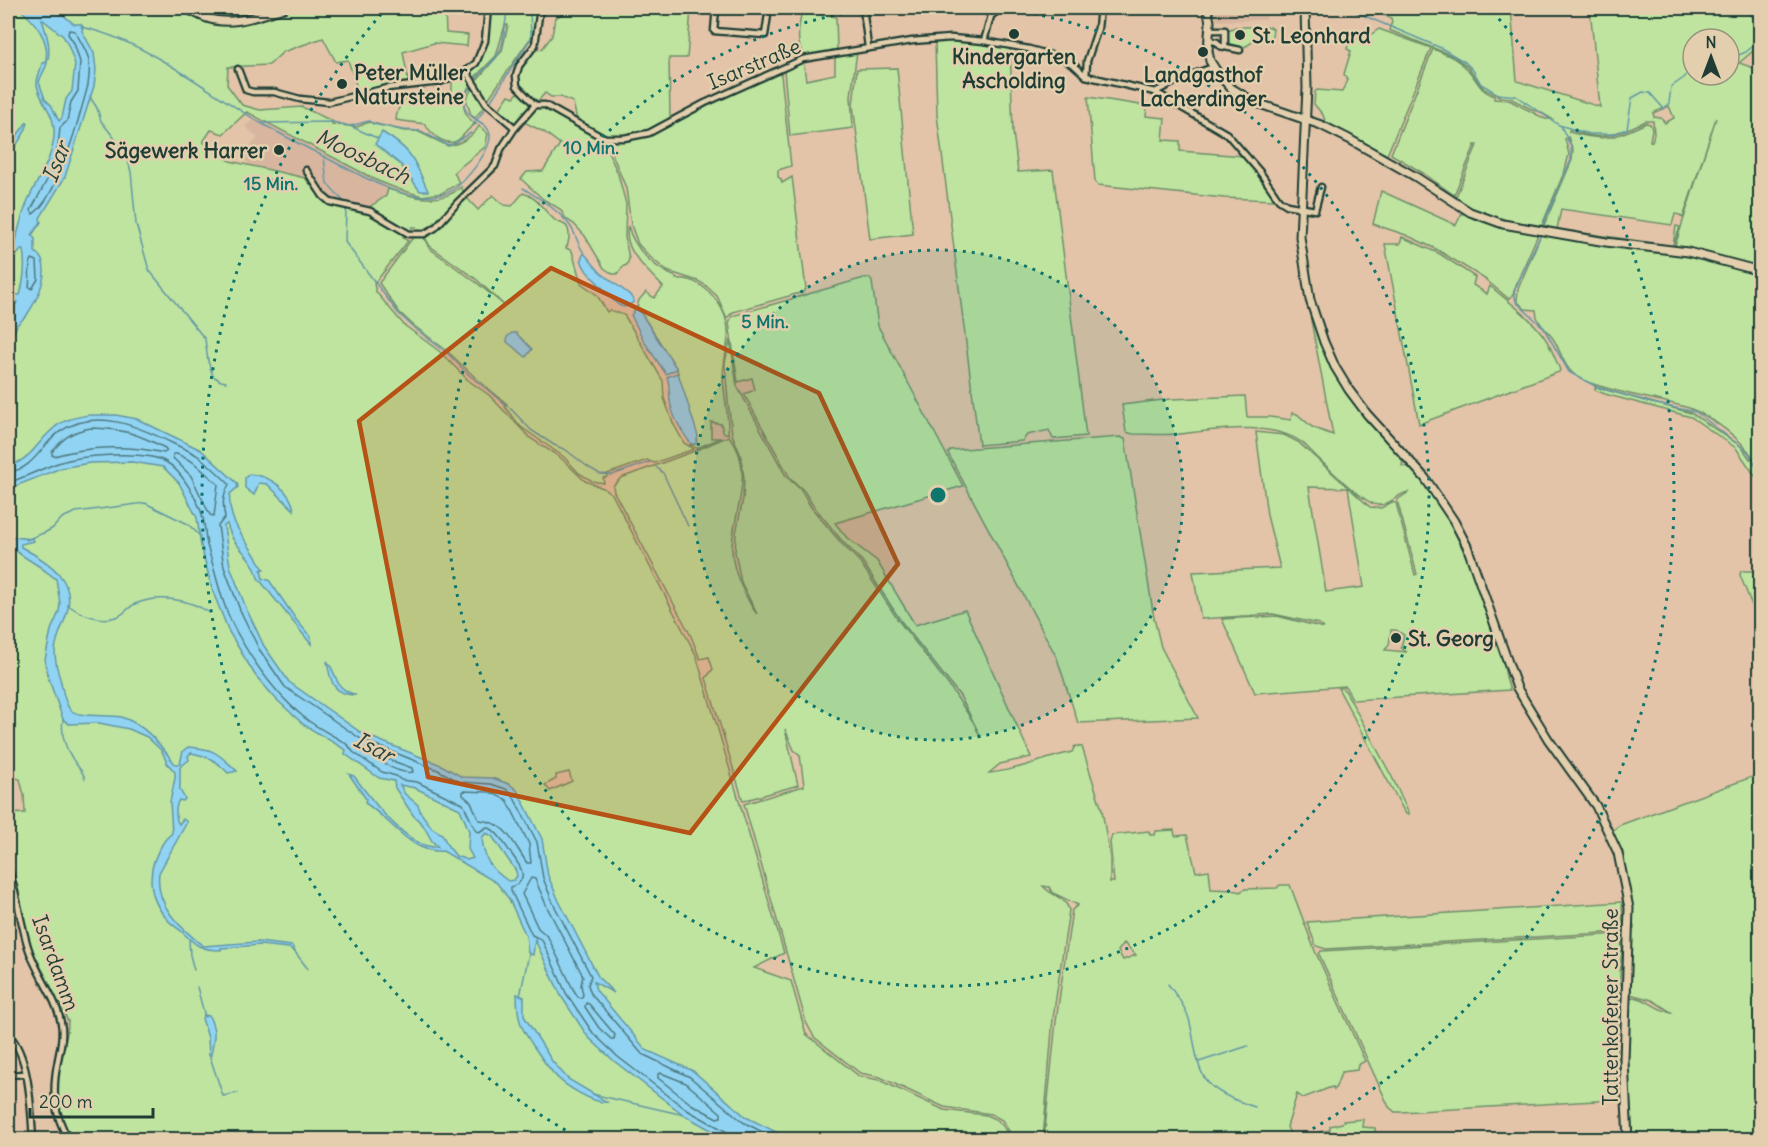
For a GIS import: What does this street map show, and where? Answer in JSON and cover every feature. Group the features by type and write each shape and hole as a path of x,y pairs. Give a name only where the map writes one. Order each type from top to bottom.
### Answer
{"main road":[{"path":"185,8 207,18 227,22 247,19 284,8"},
{"path":"1207,8 1210,30 1209,56 1213,66 1225,82 1246,98 1320,124 1356,142 1416,177 1462,208 1485,219 1606,242 1688,252 1761,271"},
{"name":"Tattenkofener Straße","path":"1305,8 1308,62 1301,207 1302,257 1310,300 1335,367 1367,414 1419,472 1454,521 1467,546 1517,687 1548,739 1596,806 1618,853 1629,908 1624,1061 1628,1140"}],"street":[{"path":"238,69 246,90 274,92 300,99 329,102 387,88 440,82 466,71 476,63 483,51 488,25 488,8"},
{"path":"306,170 323,196 336,204 370,211 409,234 424,234 435,228 495,166 501,149 535,105 517,86 516,76 519,66 535,45 540,8"},
{"path":"716,8 714,31 765,35 769,8"},
{"path":"863,8 867,47"},
{"path":"1100,8 1098,28 1087,60 1086,76 1155,93 1227,134 1260,172 1279,200 1287,205 1315,210 1321,187"},
{"path":"984,41 991,15"},
{"path":"1210,30 1225,30 1225,46"},
{"name":"Isarstraße","path":"535,105 545,105 606,138 636,137 649,133 705,103 803,59 867,47 933,39 984,41 1029,49 1062,58 1076,66 1086,76"},
{"path":"1209,40 1240,50"},
{"path":"1076,66 1087,60"},
{"path":"1155,93 1170,84 1213,66"},
{"path":"466,71 488,105 515,128"},
{"name":"Isardamm","path":"8,867 15,886 28,949 55,1003 61,1022 62,1040 56,1071 54,1103 57,1117 69,1140"},
{"path":"8,1002 10,1017 8,1035 22,1055 31,1107 33,1140"},
{"path":"8,1075 25,1074"}],"highlighted area":[{"path":"551,268 819,393 898,564 690,833 428,777 359,421"}],"shaded area":[{"path":"1211,8 1267,8 1266,20 1213,21"},
{"path":"258,117 378,181 390,185 386,196 364,211 345,212 321,198 305,178 251,167 245,160 247,149 258,138 245,126"}],"green space":[{"path":"8,8 445,8 446,33 468,35 467,46 434,43 403,52 409,85 359,94 348,60 336,62 323,38 283,52 269,65 228,67 227,85 242,105 260,110 302,107 332,121 332,124 357,127 369,122 404,131 417,131 448,146 466,139 479,126 488,134 485,147 454,172 459,183 442,193 422,196 378,181 247,112 223,134 211,130 203,142 230,161 305,178 321,198 341,208 362,209 405,233 403,238 408,241 374,284 376,292 404,325 439,351 469,381 489,395 530,438 561,458 585,481 612,494 696,655 784,953 754,968 791,981 806,1034 859,1076 879,1080 944,1110 986,1115 997,1120 1011,1139 71,1139 59,1119 55,1095 68,1021 28,941 8,848 8,814 25,813 24,795 20,779 8,776","holes":["569,772 572,781 550,791 545,785 556,779 556,775"]},
{"path":"490,8 537,8 534,41 529,40 486,102 475,82 502,51 508,25 505,25 496,56 473,79 471,70 481,56 487,41"},
{"path":"571,8 705,8 704,10 691,9 687,58 669,58 670,119 634,135 612,137 601,134 577,120 573,102 560,97 551,97 545,93 538,101 527,95 518,84 520,69 534,50 542,49 552,36 555,18"},
{"path":"802,8 832,8 832,16 836,17 837,49 805,57 799,40"},
{"path":"1383,8 1511,8 1517,81 1600,107 1590,8 1747,8 1760,19 1760,45 1741,61 1741,27 1681,27 1681,87 1741,87 1741,64 1760,70 1760,268 1675,246 1716,118 1683,218 1675,214 1672,225 1561,209 1557,229 1672,247 1547,228 1544,225 1572,160 1573,150 1568,137 1565,139 1569,154 1565,170 1542,225 1539,227 1485,214 1455,199 1477,145 1475,145 1454,195 1391,154 1433,49 1460,62 1481,88 1494,96 1494,99 1509,100 1545,119 1552,119 1510,98 1501,97 1484,89 1468,67 1453,56 1389,30 1391,18 1384,15","holes":["1669,106 1674,118 1665,123 1661,118 1654,117 1653,113","1646,121 1653,121 1652,142 1650,141 1652,129 1650,124 1646,123 1616,136 1600,138 1569,132 1569,130 1603,136 1618,133"]},
{"path":"1235,27 1270,27 1273,29 1271,41 1254,39 1242,47 1227,45 1226,31"},
{"path":"1379,29 1431,48 1387,155 1326,123 1314,104 1317,90 1342,92 1347,80 1344,74 1351,51 1347,49 1350,38 1364,39"},
{"path":"935,41 1010,47 1013,132 1018,172 1053,170 1086,436 1053,439 1049,430 1027,435 1022,441 979,445 937,115"},
{"path":"857,51 851,96 853,128 790,136 784,70 803,60 806,80 835,74 835,54"},
{"path":"897,68 913,234 870,239 853,105 857,69"},
{"path":"777,73 781,75 791,166 778,170 778,177 782,183 792,177 806,289 803,292 733,312 727,318 717,296 705,285 667,271 638,244 631,225 626,188 608,144 611,140 626,140 647,135"},
{"path":"466,75 471,83 465,95 465,111 476,124 456,141 445,142 425,124 396,120 403,102 416,94 434,94 452,99 452,79"},
{"path":"474,85 485,105 475,118 471,115 466,99"},
{"path":"519,92 531,105 519,121 512,123 498,111 509,95 514,97"},
{"path":"1088,97 1147,106 1146,116 1165,118 1163,140 1180,141 1180,151 1244,156 1262,176 1273,200 1224,198 1098,185 1095,181"},
{"path":"538,107 550,109 599,137 606,147 618,174 626,204 625,237 629,259 627,265 617,274 604,268 585,236 566,219 560,209 543,199 521,179 527,172 543,171 560,144 544,132 524,122"},
{"path":"461,187 464,193 443,218 432,228 424,231 415,233 416,227 412,227 410,232 368,208 386,196 388,189 416,197 435,198 453,193"},
{"path":"1381,191 1456,225 1462,213 1465,212 1539,232 1513,295 1509,299 1485,279 1436,249 1406,235 1373,224"},
{"path":"523,193 533,198 552,218 567,227 569,236 566,248 572,251 581,283 597,295 607,312 610,310 624,315 663,381 664,398 673,423 684,443 694,449 654,463 647,460 607,474 607,477 603,478 604,483 592,481 579,473 564,457 521,427 505,407 507,404 399,312 379,283 411,240 416,236 423,236 429,248 505,306 476,279 430,246 426,234 465,196 478,210 493,195 504,205 512,206"},
{"path":"628,226 635,242 646,257 676,279 686,279 705,288 713,296 725,316 728,337 723,378 728,434 723,432 721,424 711,422 711,438 721,438 697,448 690,445 696,444 677,369 637,307 639,300 646,292 654,298 663,287 632,252 627,235"},
{"path":"1676,226 1680,227 1673,246"},
{"path":"1542,232 1545,236 1545,233 1561,235 1562,239 1564,236 1595,241 1596,245 1598,242 1636,247 1637,251 1639,248 1690,254 1691,257 1693,255 1745,271 1760,273 1760,404 1758,408 1760,483 1736,448 1691,417 1605,394 1595,390 1595,387 1691,413 1741,446 1750,459 1753,458 1725,429 1706,417 1689,408 1597,385 1571,372 1554,340 1536,315 1536,310 1525,309 1517,301 1518,289"},
{"path":"1402,237 1440,254 1475,277 1473,285 1487,294 1490,286 1518,309 1546,339 1559,372 1419,424 1385,244 1400,244"},
{"path":"870,278 878,326 963,486 835,523 847,538 877,561 915,625 965,610 1031,757 1000,764 989,773 1010,770 1072,752 1075,746 1082,747 1102,810 1110,859 1110,882 1114,882 1110,842 1112,835 1149,831 1150,835 1155,835 1156,831 1174,830 1175,836 1187,835 1196,872 1209,870 1211,889 1240,892 1245,889 1277,888 1280,885 1290,885 1315,951 1365,1061 1358,1065 1357,1070 1342,1072 1334,1090 1333,1087 1329,1088 1303,1098 1297,1094 1287,1127 1292,1139 1044,1139 1056,1021 1072,910 1078,905 1053,893 1049,887 1043,886 1050,892 1062,899 1069,910 1053,1018 1043,1139 1014,1139 1002,1120 991,1114 944,1107 880,1077 860,1073 814,1037 806,1022 744,804 804,786 800,755 794,750 785,729 798,785 743,801 706,678 713,669 709,657 700,659 691,636 614,492 613,486 621,478 729,436 737,449 742,476 732,558 739,583 757,614 741,582 735,552 744,478 741,456 732,434 728,401 725,363 730,340 737,386 786,476 800,489 811,507 860,562 898,620 950,687 973,722 960,696 901,621 862,561 843,542 804,491 790,478 744,394 755,390 752,378 738,382 729,323 732,316","holes":["1124,943 1136,955 1123,960 1118,951"]},
{"path":"1309,310 1325,353 1346,391 1372,425 1401,456 1402,466 1410,465 1427,486 1454,531 1484,604 1510,690 1353,700 1345,686 1255,693 1222,619 1277,616 1324,628 1319,624 1273,614 1201,619 1193,572 1280,568 1267,515 1256,432 1284,435 1298,442 1370,507 1381,508 1392,502 1396,503 1415,575 1417,574 1397,500 1409,492 1383,504 1372,503 1340,479 1303,443 1275,431 1243,428 1173,434 1126,432 1122,405 1171,399 1245,396 1247,417 1291,420 1292,413 1297,414 1312,427 1333,435","holes":["1309,487 1348,488 1364,587 1326,592","1391,630 1404,635 1401,648 1407,652 1385,650 1389,645"]},
{"path":"1120,437 1125,439 1154,618 1161,647 1198,718 1078,723 1057,658 948,453 951,450"},
{"path":"1741,571 1760,571 1760,626 1740,575"},
{"path":"1338,688 1346,692 1392,777 1409,814 1404,811"},
{"path":"1760,774 1760,1139 1631,1139 1626,1064 1629,997 1641,999 1661,1010 1671,1012 1652,1000 1630,994 1631,931 1634,925 1613,830 1620,825"},
{"path":"1622,902 1623,930 1621,932 1326,949 1316,946 1307,922"},
{"path":"1622,934 1617,1039 1619,1096 1613,1100 1395,1112 1389,1107 1319,954 1321,951"},
{"path":"1363,1119 1362,1127 1375,1128 1375,1139 1316,1139 1319,1132 1330,1130 1330,1126 1343,1121"}],"water":[{"name":"Isar","path":"18,8 55,8 74,24 81,24 82,31 94,53 96,70 94,86 65,177 32,235 35,239 35,252 41,258 44,266 42,283 31,309 17,325 8,347 8,319 17,302 15,298 8,298 8,294 20,295 24,272 22,249 14,258 17,236 28,200 44,170 54,136 51,115 37,85 42,63 45,63 47,55 46,47 40,32","holes":["42,19 63,36 75,64 72,91 66,99 62,118 59,121 51,105 45,99 39,82 49,51"]},
{"path":"27,122 24,134 8,159 8,148"},
{"path":"382,132 407,151 428,191 420,191 401,165 375,144"},
{"path":"584,253 600,272 630,295 634,301 630,305 625,307 618,304 591,276 581,259"},
{"path":"637,307 677,369 666,374 645,343 631,315"},
{"path":"516,333 532,349 526,357 507,342 507,337"},
{"path":"677,373 698,436 696,444 691,444 684,434 671,406 667,377"},
{"name":"Isar","path":"89,415 116,415 137,419 201,450 237,483 238,487 230,494 231,510 236,525 264,569 261,570 263,579 269,580 311,637 311,644 258,578 252,563 232,538 227,524 224,526 230,566 246,608 264,646 289,682 363,734 441,765 462,777 492,778 509,784 517,790 542,839 548,876 559,901 599,978 614,993 594,982 596,990 646,1050 693,1071 746,1117 790,1139 727,1139 684,1115 614,1061 588,1037 561,996 535,940 533,955 528,953 526,936 509,899 497,883 443,851 420,847 410,841 365,803 366,799 349,774 354,776 402,832 426,846 438,847 395,788 394,781 379,778 345,754 346,750 304,725 255,675 229,632 213,592 201,546 197,518 179,483 163,467 132,462 90,463 61,468 8,489 8,467 24,459 47,434 62,422","holes":["400,785 415,788 460,809 469,831 468,849 473,858 467,860 456,856 442,834 432,828 418,805 405,794","486,833 492,836 516,871 517,876 514,880 508,881 489,863 484,852 482,838"]},
{"path":"249,474 264,477 278,485 289,496 294,510 267,484 259,483 254,495 245,488 245,478"},
{"path":"8,533 12,537 33,539 34,541 21,544 21,547 51,566 64,582 68,592 69,603 55,651 64,696 69,708 78,714 115,716 130,720 145,730 175,764 180,764 183,751 188,747 197,748 216,753 237,771 228,773 211,759 191,753 188,756 189,760 180,767 180,790 185,799 179,800 176,816 179,824 183,819 187,822 159,873 161,896 171,915 203,946 258,942 292,946 295,952 289,948 260,945 221,948 221,950 203,948 172,924 160,910 152,892 152,872 157,853 172,833 170,802 175,772 167,763 162,751 147,737 129,729 99,723 69,724 63,719 48,677 45,660 51,630 59,612 60,603 56,579 8,544"},
{"path":"327,661 343,689 356,695 338,690 331,681"},
{"path":"517,994 524,997 524,1016 552,1061 568,1079 607,1102 594,1100 579,1093 551,1070 522,1027"},
{"path":"204,1015 209,1016 214,1031 211,1055 209,1055 208,1038 202,1018"}],"waterway":[{"name":"Moosbach","path":"475,80 501,50 508,8"},
{"path":"490,102 531,38 530,8"},
{"path":"1346,8 1441,48 1465,62 1481,84 1498,94 1516,96 1559,125 1589,134 1612,134 1627,129 1632,98 1643,92 1650,93 1664,109 1669,103 1671,87 1681,80"},
{"path":"1746,8 1760,29"},
{"name":"Moosbach","path":"81,27 112,36 152,55 264,125 367,179 387,188 418,196 441,195 456,188 474,168 488,146 490,134 487,128 470,116 464,104 465,96 472,84"},
{"path":"1741,54 1760,40"},
{"path":"90,97 101,121 126,153 131,172 136,224 149,270 205,339 213,376 226,382"},
{"path":"473,125 487,106"},
{"name":"Moosbach","path":"263,123 333,122 350,126 369,121 373,124 403,130 421,131 451,145 471,133"},
{"path":"350,126 377,138"},
{"path":"1543,225 1571,160 1571,147 1561,126"},
{"path":"324,157 327,183 346,204"},
{"path":"523,188 561,215 573,230 584,253"},
{"path":"346,209 345,242 398,313 510,408 531,430 566,450 600,474 612,475 650,462"},
{"path":"1541,234 1514,291 1516,302 1543,327 1569,372 1597,387 1651,403 1696,412 1748,452 1760,473"},
{"path":"656,467 663,473 688,526"},
{"path":"26,540 46,532 62,518 76,512 145,503 188,524 200,536"},
{"path":"68,605 91,617 104,619 119,616 135,604 154,599 183,601 210,613"},
{"path":"63,719 63,735 66,745 85,779"},
{"path":"189,940 194,970"},
{"path":"295,952 308,969"},
{"path":"520,996 529,954"},
{"path":"1168,984 1186,1012 1199,1066 1206,1080 1222,1093 1255,1107"},
{"path":"197,987 205,1017"},
{"path":"1199,1062 1248,1046"},
{"path":"209,1054 223,1096 238,1093"},
{"path":"592,1094 684,1115"}],"place":[{"name":"Kindergarten Ascholding","path":"1014,34"},
{"name":"St. Leonhard","path":"1240,35"},
{"name":"Landgasthof Lacherdinger","path":"1203,52"},
{"name":"Peter Müller Natursteine","path":"342,84"},
{"name":"Sägewerk Harrer","path":"279,150"},
{"name":"St. Georg","path":"1396,638"}]}
